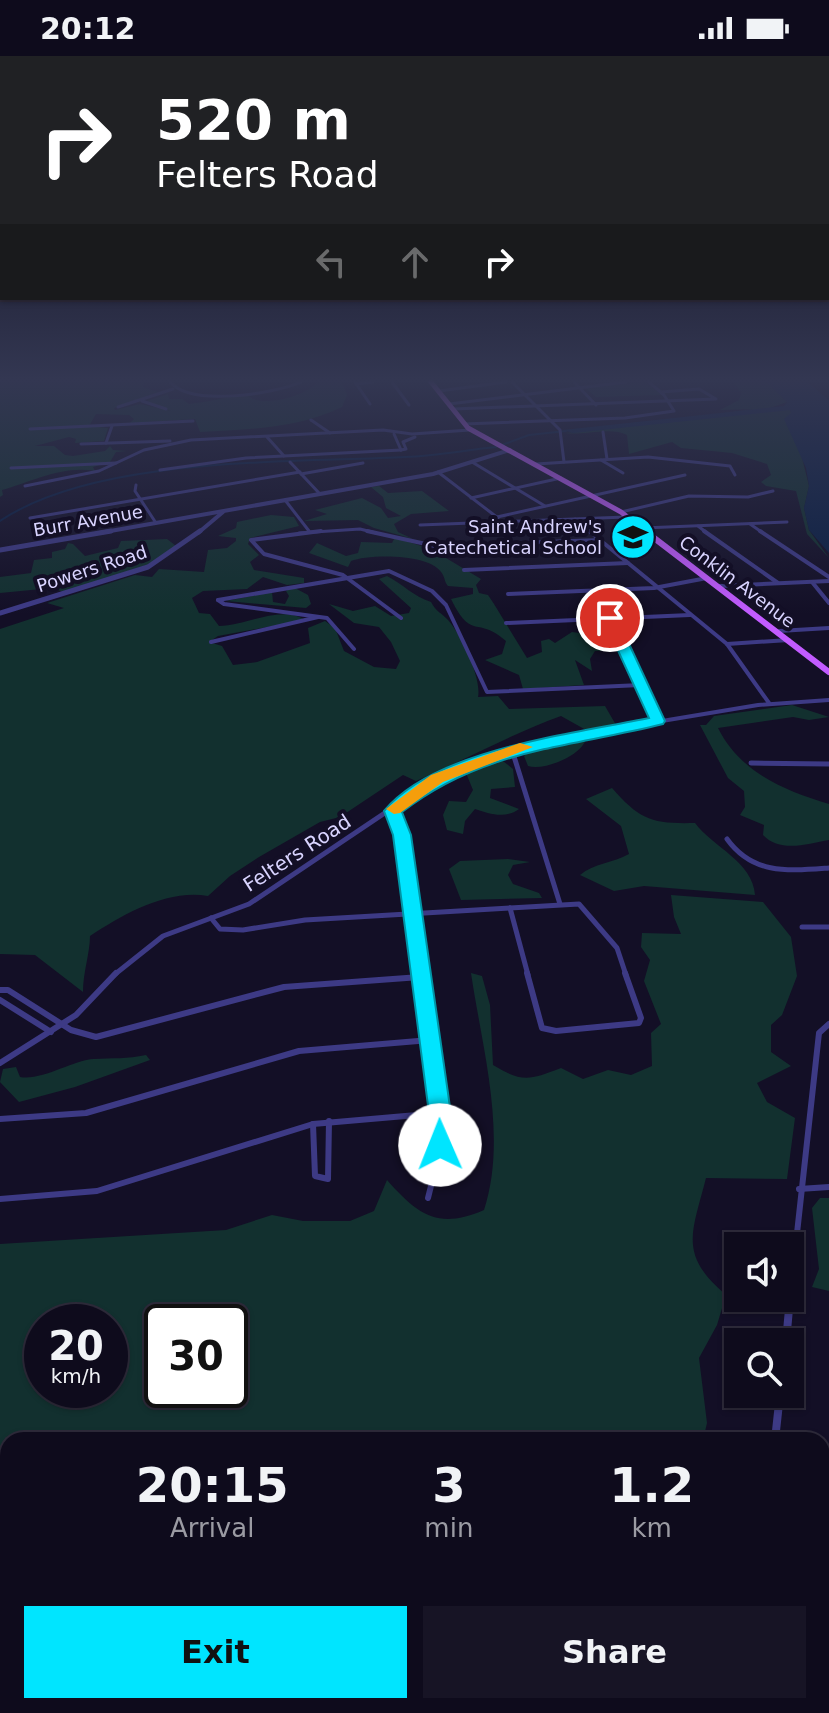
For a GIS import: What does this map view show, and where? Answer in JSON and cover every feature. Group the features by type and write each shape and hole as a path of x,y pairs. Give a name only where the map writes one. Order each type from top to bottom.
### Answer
{"main road":[{"name":"Conklin Avenue","path":"527,459 621,512 829,672"}],"street":[{"path":"25,486 93,473 125,459"},
{"path":"160,470 255,459"},
{"name":"Burr Avenue","path":"0,550 438,472 478,459"},
{"path":"536,464 605,459"},
{"path":"674,459 730,466 735,475"},
{"path":"600,460 623,473"},
{"path":"290,462 319,493"},
{"path":"472,462 545,506"},
{"path":"11,468 117,463"},
{"path":"30,518 363,463"},
{"path":"438,472 501,522"},
{"path":"497,517 685,475"},
{"path":"471,498 562,478"},
{"path":"136,485 134,489 156,523"},
{"path":"621,512 694,495 748,497 773,491"},
{"path":"285,500 309,531"},
{"name":"Powers Road","path":"0,613 148,567 225,511"},
{"path":"420,525 627,517"},
{"path":"575,519 727,644 769,703"},
{"path":"643,528 787,522"},
{"path":"749,523 829,579"},
{"path":"697,526 778,583"},
{"path":"401,618 345,577 264,554 251,541 309,531 367,529 435,546 601,540"},
{"path":"464,570 629,563"},
{"path":"354,649 332,621 224,604 218,600 389,571 436,594 456,622 487,692 641,685"},
{"path":"508,594 658,588 708,577"},
{"path":"720,586 829,579"},
{"path":"812,582 829,603"},
{"path":"506,623 691,615"},
{"path":"211,642 319,617"},
{"path":"610,618 657,721"},
{"path":"779,631 829,628"},
{"path":"727,644 790,640"},
{"name":"Felters Road","path":"0,1063 63,1025 116,973 163,936 249,904 437,779 512,750 657,721 769,703 829,700"},
{"path":"512,750 520,764 560,904"},
{"path":"751,763 829,764"},
{"path":"393,811 402,835 440,1113 437,1167 428,1198"},
{"path":"727,839 746,861 761,869 829,868"},
{"path":"211,918 218,928 229,931 287,922 413,913 510,907 560,904 582,907 617,948 641,1018 639,1023 556,1031 542,1028 510,907"},
{"path":"802,927 829,927"},
{"path":"0,990 8,990 86,1036 106,1036 284,987 420,977"},
{"path":"0,1000 51,1032"},
{"path":"795,1232 819,1033 826,1025"},
{"path":"0,1119 86,1113 299,1051 430,1040"},
{"path":"0,1199 97,1191 313,1124 440,1113"},
{"path":"313,1124 315,1176 328,1179 329,1121"},
{"path":"799,1189 829,1187"},
{"path":"776,1432 778,1408"}],"green space":[{"path":"0,459 112,459 93,467 95,471 71,470 2,490 0,497"},
{"path":"752,459 802,459 809,486 804,508 809,530 829,558 807,534 796,491 766,486 761,482 771,475 767,464"},
{"path":"379,486 388,493 422,491 449,511 411,514 394,524 398,532 413,539 358,520 304,521 327,514 315,510 362,498 381,508 388,518 401,516 386,508 383,497 371,487"},
{"path":"271,515 294,517 299,526 250,538 248,544 259,555 250,562 254,570 304,578 304,583 287,585 263,577 247,589 203,591 192,598 199,613 210,614 219,626 285,614 305,620 218,636 209,642 222,646 233,665 257,662 310,643 308,628 325,621 335,628 344,651 374,667 396,669 400,661 379,627 354,623 329,604 353,611 375,606 391,616 409,613 411,608 379,579 387,576 431,602 453,627 474,668 478,697 498,696 509,709 605,706 616,725 586,730 561,716 416,781 403,775 340,817 320,822 259,857 230,876 208,896 177,896 146,905 90,936 83,992 35,955 0,954 0,629 64,608 47,603 135,575 152,577 159,569 204,572 208,550 227,548 236,541 236,538 218,536 236,528 237,522"},
{"path":"380,533 431,549 481,579 476,585 479,593 488,595 527,658 542,652 541,641 549,639 555,643 572,632 595,635 600,645 619,646 617,651 595,651 590,659 592,671 575,660 584,685 523,689 519,675 485,660 502,654 506,641 496,633 464,620 451,599 473,594 473,588 448,586 437,568 414,559 372,557 351,561 348,567 309,553 317,543 346,556 358,553 361,542 392,543 394,539"},
{"path":"167,539 176,546 153,563 64,592 52,588 0,593 0,577 31,573 34,560 52,558 52,552 65,549 68,543 85,556 118,548 121,541"},
{"path":"293,587 308,595 311,604 306,608 226,601 272,592 273,602 285,604 289,596 286,591"},
{"path":"792,705 829,717 809,720 793,717 718,728 738,756 764,777 829,804 829,840 786,846 763,835 764,825 740,815 745,807 744,791 728,778 700,725 706,725 714,716"},
{"path":"586,739 577,751 552,764 528,766 524,756 530,748"},
{"path":"503,761 513,769 515,787 491,789 490,798 519,809 503,815 475,809 465,821 463,834 447,830 443,815 449,801 466,802 473,790 466,773 481,764"},
{"path":"612,788 631,807 648,818 695,823 740,864 753,883 755,895 644,886 614,891 580,875 629,854 621,826 586,799"},
{"path":"508,859 530,862 513,865 508,875 513,884 539,893 542,898 461,900 449,869 460,861"},
{"path":"671,895 763,902 791,937 797,976 782,1015 771,1025 771,1052 791,1066 757,1083 767,1102 795,1118 787,1179 706,1178 696,1214 695,1254 701,1267 724,1293 717,1325 699,1358 707,1423 705,1432 0,1432 0,1244 226,1230 272,1215 303,1221 350,1221 374,1211 387,1180 409,1202 430,1216 454,1219 484,1210 491,1182 493,1122 491,1092 471,973 482,976 490,1005 493,1065 526,1078 561,1068 583,1079 608,1070 631,1075 652,1066 651,1033 661,1024 644,981 650,960 641,947 642,933 681,934 674,917"},
{"path":"146,1055 150,1060 75,1087 19,1102 0,1082 3,1069 16,1067 20,1077 29,1077 86,1060"},
{"path":"820,1198 829,1198 829,1291 812,1287 819,1269 812,1208"}],"water":[{"path":"802,459 829,459 829,553 809,530 804,508 809,486"}],"waterway":[{"path":"0,521 40,500 88,484 140,474 196,467 338,459"}],"slow traffic":[{"path":"394,809 410,795 462,767 525,747"}],"place":[{"name":"Saint Andrew's Catechetical School","path":"633,537"}],"route":[{"path":"440,1145 441,1121 402,835 393,811 428,784 499,753 657,721 610,618"}]}
